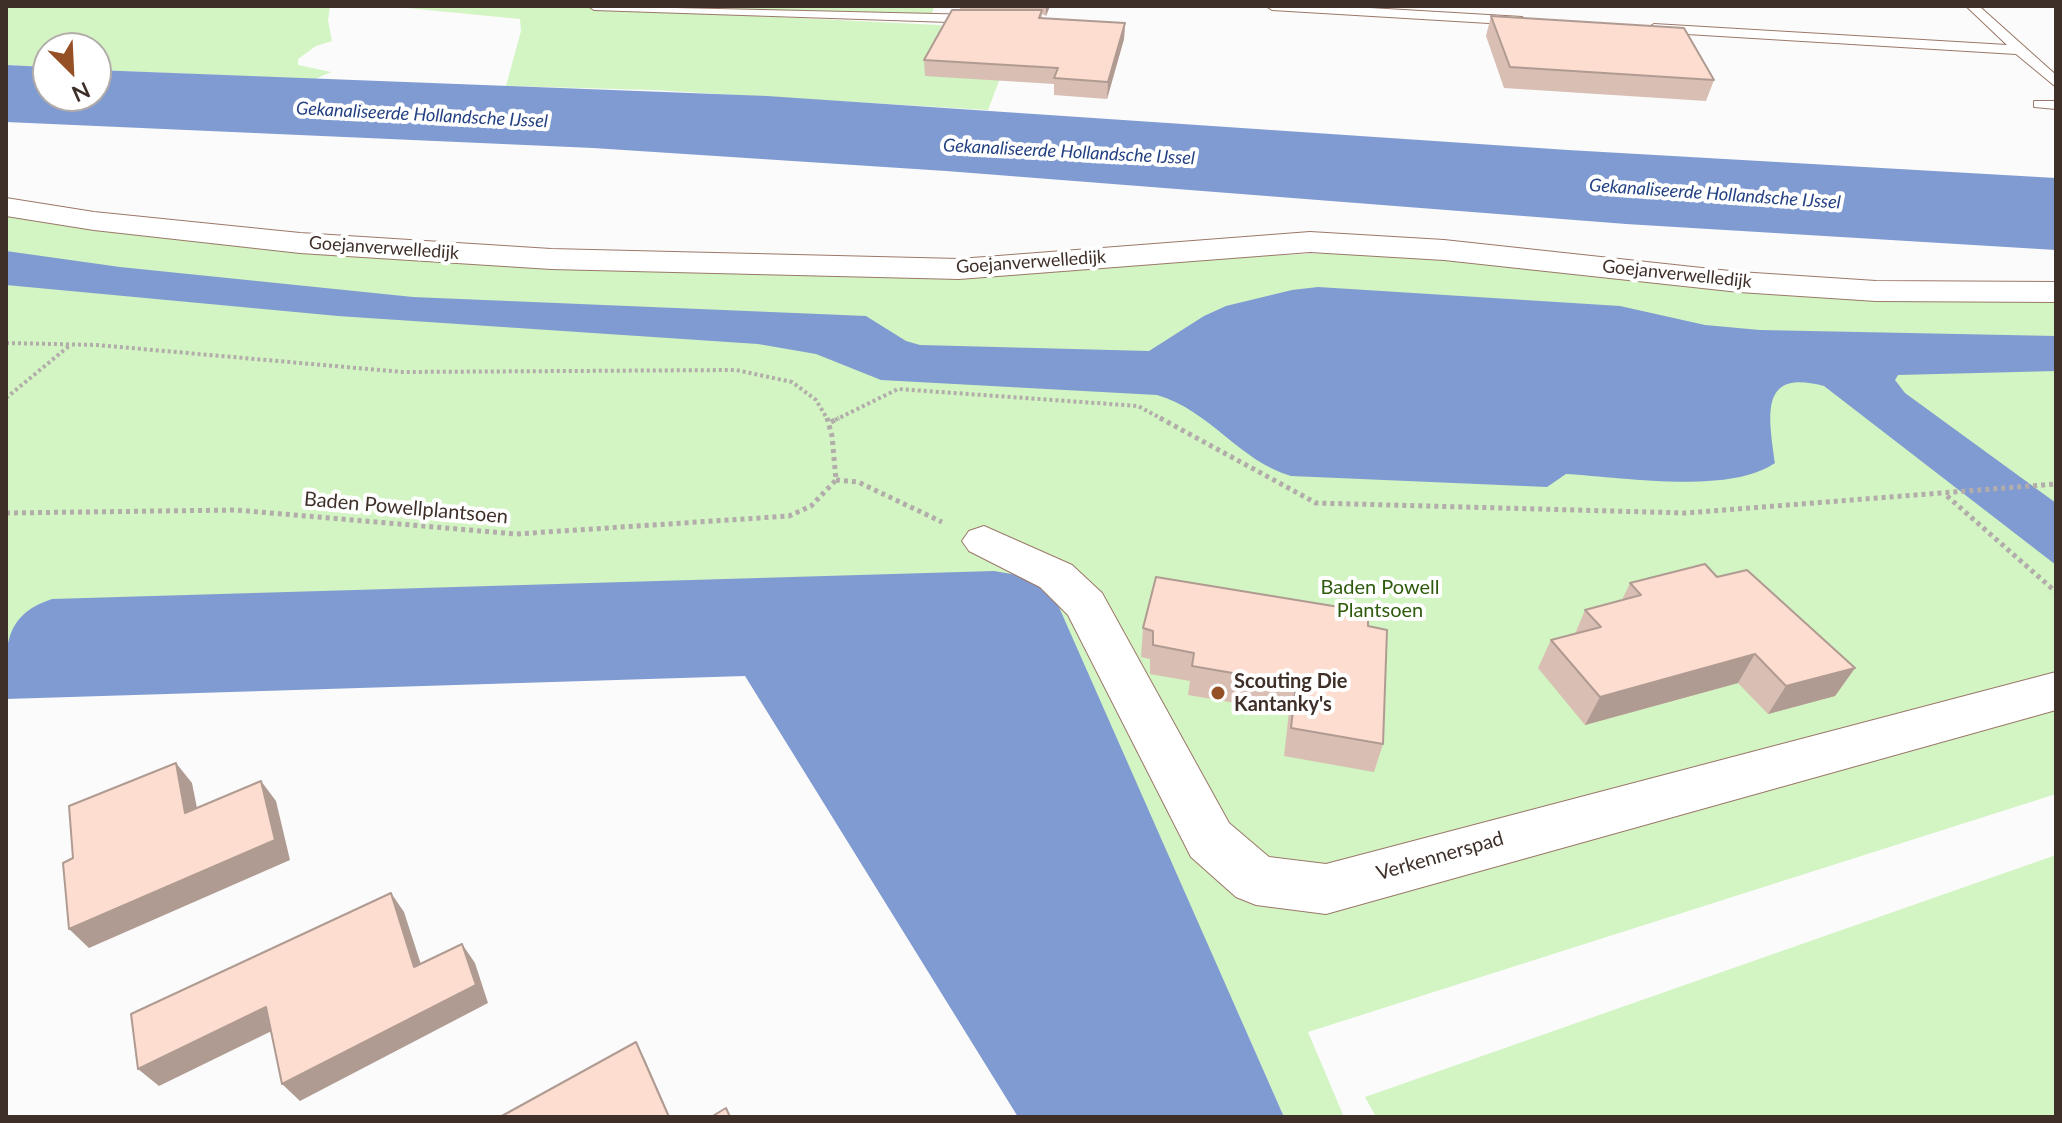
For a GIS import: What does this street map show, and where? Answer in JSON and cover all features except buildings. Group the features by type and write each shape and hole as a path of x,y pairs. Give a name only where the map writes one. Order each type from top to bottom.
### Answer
{"street":[{"name":"Goejanverwelledijk","path":"6,207 94,221 300,243 551,259 959,269 1310,242 1459,251 1739,282 1876,291 2056,292"},
{"name":"Verkennerspad","path":"984,541 1056,576 1086,605 1210,840 1256,880 1270,882 1326,889 2056,691"}],"lane":[{"path":"594,6 994,20"},
{"path":"1272,6 1538,22"},
{"path":"1972,6 2056,83"},
{"path":"1631,27 2019,50"},
{"path":"2039,104 2056,105"}],"path":[{"path":"6,343 69,345 420,373 676,370 762,374 790,381 812,395 831,422 836,480 858,482 984,541"},
{"path":"6,398 69,345"},
{"path":"831,422 898,389 1138,406 1316,503 1686,513 1946,495 2054,484"},
{"name":"Baden Powellplantsoen","path":"6,513 236,510 479,533 559,533 789,516 811,506 836,480"},
{"path":"1946,495 2056,592"}],"green space":[{"path":"6,6 330,6 328,20 332,41 316,46 298,59 298,65 331,72 315,79 112,71 112,32 32,32 32,66 6,65"},
{"path":"386,6 558,6 939,25 955,29 1007,60 988,110 653,90 506,86 521,31 520,19"},
{"path":"679,6 924,6 934,7 930,18"},
{"name":"Baden Powell Plantsoen","path":"6,214 545,264 1237,257 1351,252 2056,300 2056,794 1308,1032 1344,1117 1284,1117 1233,1002 999,585 6,666"},
{"path":"2056,855 2056,1117 1376,1117 1365,1097"}],"water":[{"name":"Gekanaliseerde Hollandsche IJssel","path":"6,65 32,66 32,112 112,112 112,71 767,96 1568,150 2056,178 2056,250 1626,224 946,171 593,148 6,122"},
{"path":"6,251 120,267 413,297 866,316 906,341 920,345 1149,351 1204,316 1226,306 1318,287 1620,306 1705,325 1760,330 2056,336 2056,371 1898,375 1895,380 1905,393 2056,503 2056,565 1824,386 1803,382 1788,384 1778,390 1772,400 1770,414 1775,463 1755,473 1731,479 1674,482 1566,474 1547,487 1291,476 1256,459 1193,412 1157,395 881,380 816,354 758,344 338,316 6,285"},
{"path":"994,571 1047,580 1284,1117 1018,1117 745,676 6,699 7,651 15,626 35,606 52,599"}],"place":[{"name":"Scouting Die Kantanky's","path":"1218,693"}]}
